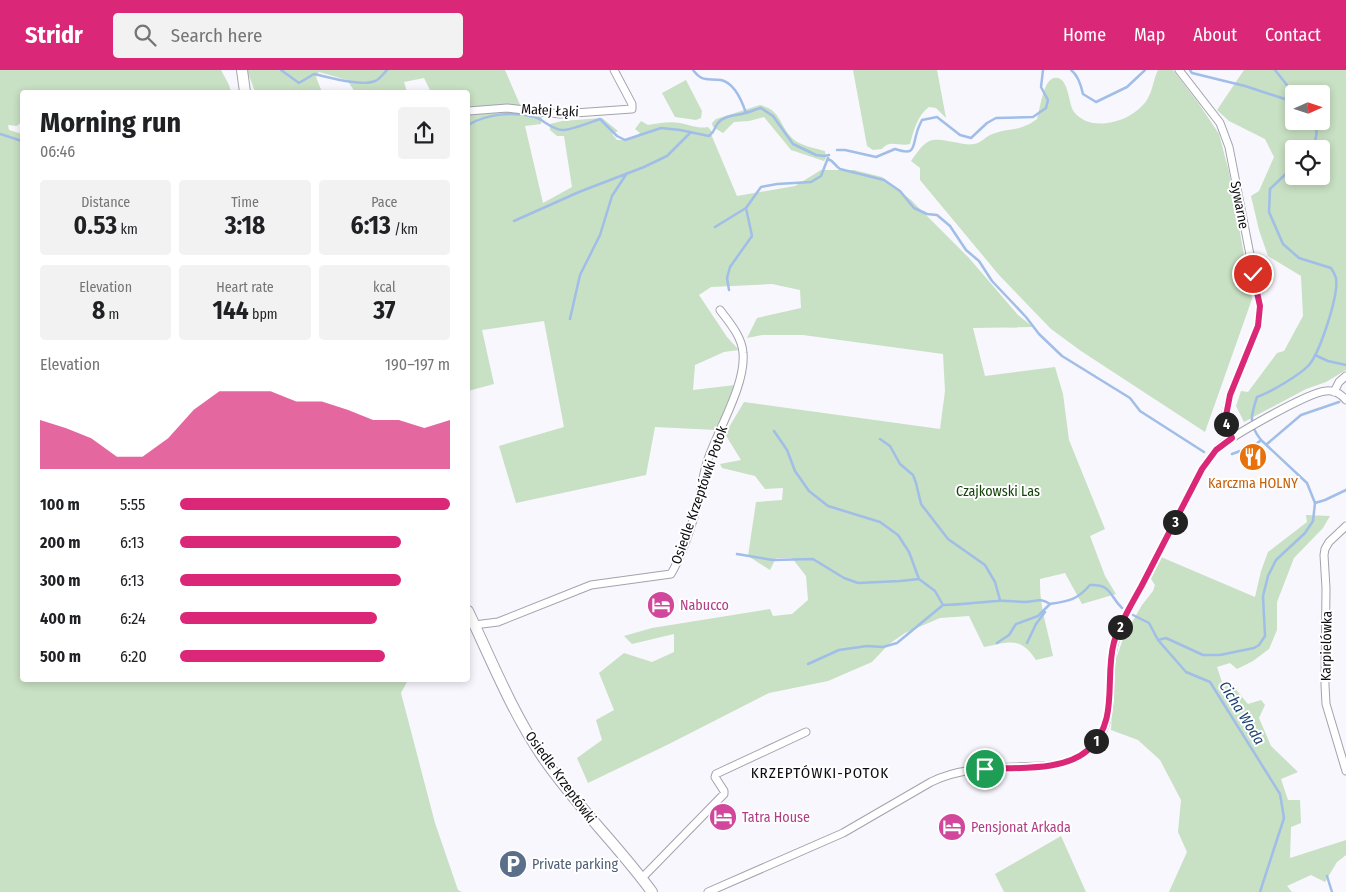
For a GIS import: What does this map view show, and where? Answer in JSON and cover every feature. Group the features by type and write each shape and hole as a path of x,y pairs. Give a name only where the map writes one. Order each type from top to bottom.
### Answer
{"main road":[{"path":"242,75 244,90"},
{"name":"Osiedle Krzeptówki","path":"470,615 522,723 543,758 652,892"}],"street":[{"name":"Małej Łąki","path":"470,111 507,108 560,114 632,109 632,104 614,70"},
{"name":"Sywarne","path":"1179,70 1220,123 1229,146 1260,306 1258,326 1230,395 1226,412 1226,425 1232,438"},
{"name":"Osiedle Krzeptówki Potok","path":"474,624 498,622 591,585 671,574 677,564 697,509 708,460 733,400 741,373 744,353 737,333 720,310"},
{"path":"1334,392 1339,382 1346,376"},
{"path":"708,892 840,835 938,779 972,770 1053,765 1068,761 1089,749 1101,734 1107,721 1110,702 1110,665 1118,630 1202,469 1216,450 1223,444 1261,421 1307,397 1328,390 1341,394 1346,400"},
{"name":"Karpielówka","path":"1346,526 1329,542 1324,555 1326,595 1324,685 1326,704 1346,771"},
{"path":"642,878 724,794 715,777 716,774 806,732"}],"green space":[{"path":"0,70 221,70 230,90 20,90 20,123 17,126 8,125 9,130 20,133 20,682 407,682 401,693 435,823 458,890 462,892 0,892"},
{"path":"247,70 505,70 521,107 470,109 470,90 430,90 424,78 404,82 406,90 354,90 347,80 319,72 316,77 321,90 254,90"},
{"path":"853,70 937,70 946,118 936,108 929,107 919,119 910,144 888,144 882,149 873,150 867,146"},
{"path":"1158,70 1173,70 1219,134 1229,172 1252,299 1205,432 1081,351 1051,329 999,275 920,180 920,168 911,161 921,147 930,141 941,140 964,144 979,143 990,135 1019,128 1037,119 1042,96 1047,84 1054,78 1059,78 1063,81 1074,112 1085,121 1099,124 1120,120 1134,113 1145,102"},
{"path":"1244,70 1346,70 1346,370 1326,382 1306,389 1244,422 1236,406 1241,391 1248,392 1277,353 1284,351 1303,316 1301,276 1268,256 1259,230 1251,196 1259,191 1274,157 1265,139 1229,121 1217,110"},
{"path":"686,80 702,111 701,118 696,120 675,117 662,93"},
{"path":"760,105 767,107 776,114 795,141 825,151 826,158 824,161 791,150 764,117 734,122 723,133 713,127 712,123 716,119"},
{"name":"Czajkowski Las","path":"521,112 542,117 541,124 525,126 543,203 572,187 564,136 557,136 550,130 550,124 562,121 602,118 618,131 612,134 617,140 635,137 640,133 635,129 641,121 648,125 672,122 708,127 713,133 711,134 737,196 795,186 821,170 854,170 882,177 911,200 969,258 1018,315 1033,327 973,328 985,376 1055,367 1063,394 1069,440 1105,529 1090,536 1105,576 1116,594 1082,604 1065,573 1040,579 1042,608 1053,656 1036,660 1025,647 1013,643 984,647 969,616 940,618 905,633 889,644 872,662 828,681 769,693 588,783 577,758 602,740 596,720 614,710 599,673 624,653 652,662 674,652 674,634 632,644 624,636 652,628 770,609 773,616 792,614 808,600 806,576 792,558 776,558 770,570 748,556 756,502 782,500 783,488 765,489 755,476 722,468 720,464 741,460 725,434 744,402 940,429 945,391 943,354 803,335 762,335 747,338 757,318 801,308 800,290 772,284 711,287 699,295 727,337 739,350 724,352 695,365 693,390 735,385 716,430 655,427 646,475 516,503 499,446 564,427 544,321 482,330 494,384 470,390 470,114"},
{"path":"1306,515 1330,516 1323,528 1294,558 1277,602 1277,630 1269,649 1253,661 1237,669 1230,663 1217,667 1222,682 1233,686 1248,704 1261,700 1265,705 1259,718 1271,746 1298,772 1281,779 1288,800 1300,800 1301,823 1291,827 1290,858 1346,840 1346,855 1337,862 1325,882 1311,875 1287,886 1292,892 1169,892 1187,852 1178,832 1181,800 1160,760 1138,740 1111,730 1115,662 1124,636 1142,605 1153,591 1155,585 1151,579 1161,557 1255,597 1268,552 1307,522"},
{"path":"1061,836 1086,892 1004,892 995,874"}],"waterway":[{"path":"281,70 299,83 314,74 345,81 369,83 378,79 387,70"},
{"path":"693,70 700,77 721,80 730,85 740,98 746,113"},
{"path":"837,150 876,157 895,149 907,152 912,149 922,120 937,117 960,135 971,138 987,123 996,118 1033,117 1046,108 1048,100 1041,87 1043,70"},
{"path":"1071,70 1077,77 1083,94 1096,102 1127,87 1145,70"},
{"name":"Cicha Woda","path":"1190,70 1192,73 1245,86 1285,99"},
{"path":"1275,70 1287,85"},
{"path":"470,124 492,116 518,114 538,118 559,130 567,130 600,119 617,136 625,140 661,128 709,136 724,118 761,108 773,116 793,144 816,155 829,155"},
{"name":"Cicha Woda","path":"1315,140 1316,130"},
{"path":"514,221 667,156 690,133"},
{"path":"0,134 20,140"},
{"path":"715,227 746,208 761,187 811,182 821,176 828,158"},
{"path":"828,159 840,169 884,180 900,191 914,208 927,214 937,215 950,226 966,250 979,261 992,281 1026,317 1039,334 1062,356 1130,398 1140,411 1204,452"},
{"path":"570,319 580,275 600,235 612,196 627,173"},
{"name":"Cicha Woda","path":"1260,892 1284,818 1280,794 1210,682 1186,672 1158,640 1166,638 1203,655 1220,655 1254,648 1259,645 1265,636 1263,596 1268,576 1276,560 1305,533 1313,521 1315,503 1307,483 1261,440 1252,424 1253,409 1257,397 1299,374 1309,365 1323,336 1335,297 1336,278 1331,268 1299,258 1283,244 1269,212 1270,189 1285,175"},
{"path":"729,290 727,278 730,267 752,236 746,208"},
{"path":"1315,355 1328,361 1346,365"},
{"path":"1267,444 1301,415 1339,402"},
{"path":"774,431 787,450 795,471 809,491 828,506 880,522 898,535 909,552 919,579"},
{"path":"880,439 890,446 900,464 913,475 921,504 948,539 985,565 995,582 1000,600"},
{"path":"1232,454 1254,446 1261,440"},
{"path":"1315,503 1346,490"},
{"path":"737,554 773,560 813,559 844,578 858,583 919,579 935,591 943,605 1040,600 1050,604 1072,599 1081,594 1090,585 1097,585 1106,589 1122,608"},
{"path":"997,643 1009,635 1016,624 1038,616 1050,604"},
{"path":"808,664 839,650 867,646 883,647 897,643 943,605"},
{"path":"1027,643 1036,624 1045,612"},
{"path":"1133,615 1149,623 1158,640"},
{"path":"1327,876 1332,892"}],"place":[{"name":"Karczma HOLNY","path":"1253,457"},
{"name":"Nabucco","path":"661,605"},
{"name":"Tatra House","path":"723,817"},
{"name":"Pensjonat Arkada","path":"952,827"},
{"name":"Private parking","path":"513,864"}],"district":[{"name":"KRZEPTÓWKI-POTOK","path":"820,773"}],"route":[{"path":"985,769 1047,766 1062,763 1084,753 1101,734 1108,715 1110,665 1118,630 1202,469 1216,450 1232,438 1225,421 1226,412 1230,395 1258,326 1260,306 1253,274"}]}
